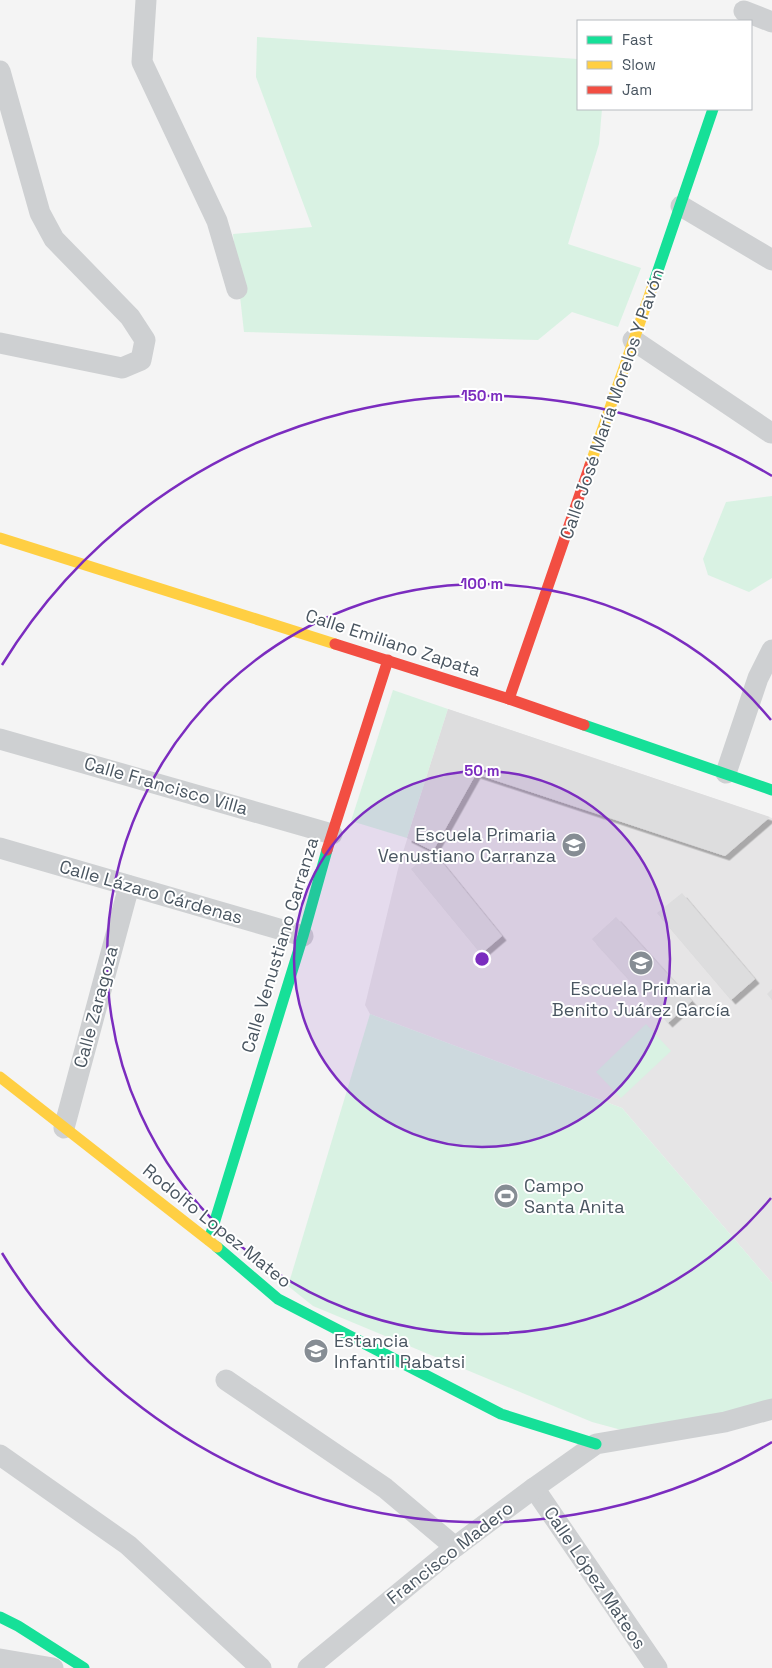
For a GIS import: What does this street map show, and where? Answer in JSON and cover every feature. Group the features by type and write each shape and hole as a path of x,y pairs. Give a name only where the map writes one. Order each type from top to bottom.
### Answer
{"street":[{"path":"146,0 142,62 217,221 237,289"},
{"path":"744,11 772,22"},
{"path":"0,71 40,213 54,238 130,316 145,340 141,360 122,368 0,342"},
{"name":"Calle José María Morelos Y Pavón","path":"509,699 633,340 682,206 713,110"},
{"path":"682,206 772,260"},
{"path":"633,340 771,433"},
{"name":"Calle Emiliano Zapata","path":"0,538 509,699 772,790"},
{"path":"726,773 758,678 772,650"},
{"name":"Calle Venustiano Carranza","path":"209,1240 303,936 332,834 388,660"},
{"name":"Calle Francisco Villa","path":"0,738 332,834"},
{"name":"Calle Lázaro Cárdenas","path":"0,848 303,936"},
{"name":"Calle Zaragoza","path":"64,1128 129,886"},
{"name":"Rodolfo Lopez Mateo","path":"0,1077 209,1240 278,1299 501,1414 596,1444"},
{"path":"226,1380 385,1488 455,1547"},
{"path":"596,1444 725,1422 772,1409"},
{"name":"Francisco Madero","path":"308,1668 455,1547 596,1444"},
{"path":"0,1455 128,1545 261,1668"},
{"name":"Calle López Mateos","path":"534,1488 657,1668"},
{"path":"0,1617 18,1626 84,1668"},
{"path":"0,1659 53,1668"}],"shaded area":[{"path":"448,709 772,818 772,1283 622,1108 370,1014 365,1005 399,865"}],"green space":[{"path":"257,37 577,59 577,110 602,110 599,144 568,244 641,268 618,327 572,312 538,340 244,332 233,234 312,227 256,77"},
{"path":"772,496 772,578 749,592 708,575 703,559 726,502"},
{"path":"393,690 448,709 407,838 351,821"},
{"name":"Campo Santa Anita","path":"370,1014 622,1108 772,1283 772,1403 629,1432 592,1422 313,1306 288,1286"},
{"path":"646,1024 671,1051 621,1098 596,1072"}],"building":[{"path":"448,709 770,817 725,856 476,774 433,851 407,838"},
{"path":"433,851 502,936 481,954 411,869"},
{"path":"682,893 755,979 731,1000 657,913"},
{"path":"616,917 692,1001 668,1023 592,939"},
{"path":"772,989 772,1000 767,994"}],"traffic: fast":[{"path":"653,285 713,110"},
{"path":"584,725 772,790"},
{"path":"209,1240 303,936 327,850"},
{"path":"217,1247 278,1299 501,1414 596,1444"},
{"path":"0,1617 18,1626 84,1668"}],"traffic: slow":[{"path":"590,465 653,285"},
{"path":"0,538 335,644"},
{"path":"0,1077 217,1247"}],"traffic: jam":[{"path":"509,699 590,465"},
{"path":"335,644 509,699 584,725"},
{"path":"327,850 388,660"}],"place":[{"name":"Escuela Primaria Venustiano Carranza","path":"574,845"},
{"name":"Escuela Primaria Benito Juárez García","path":"641,963"},
{"name":"Campo Santa Anita","path":"506,1196"},
{"name":"Estancia Infantil Rabatsi","path":"316,1351"}]}
